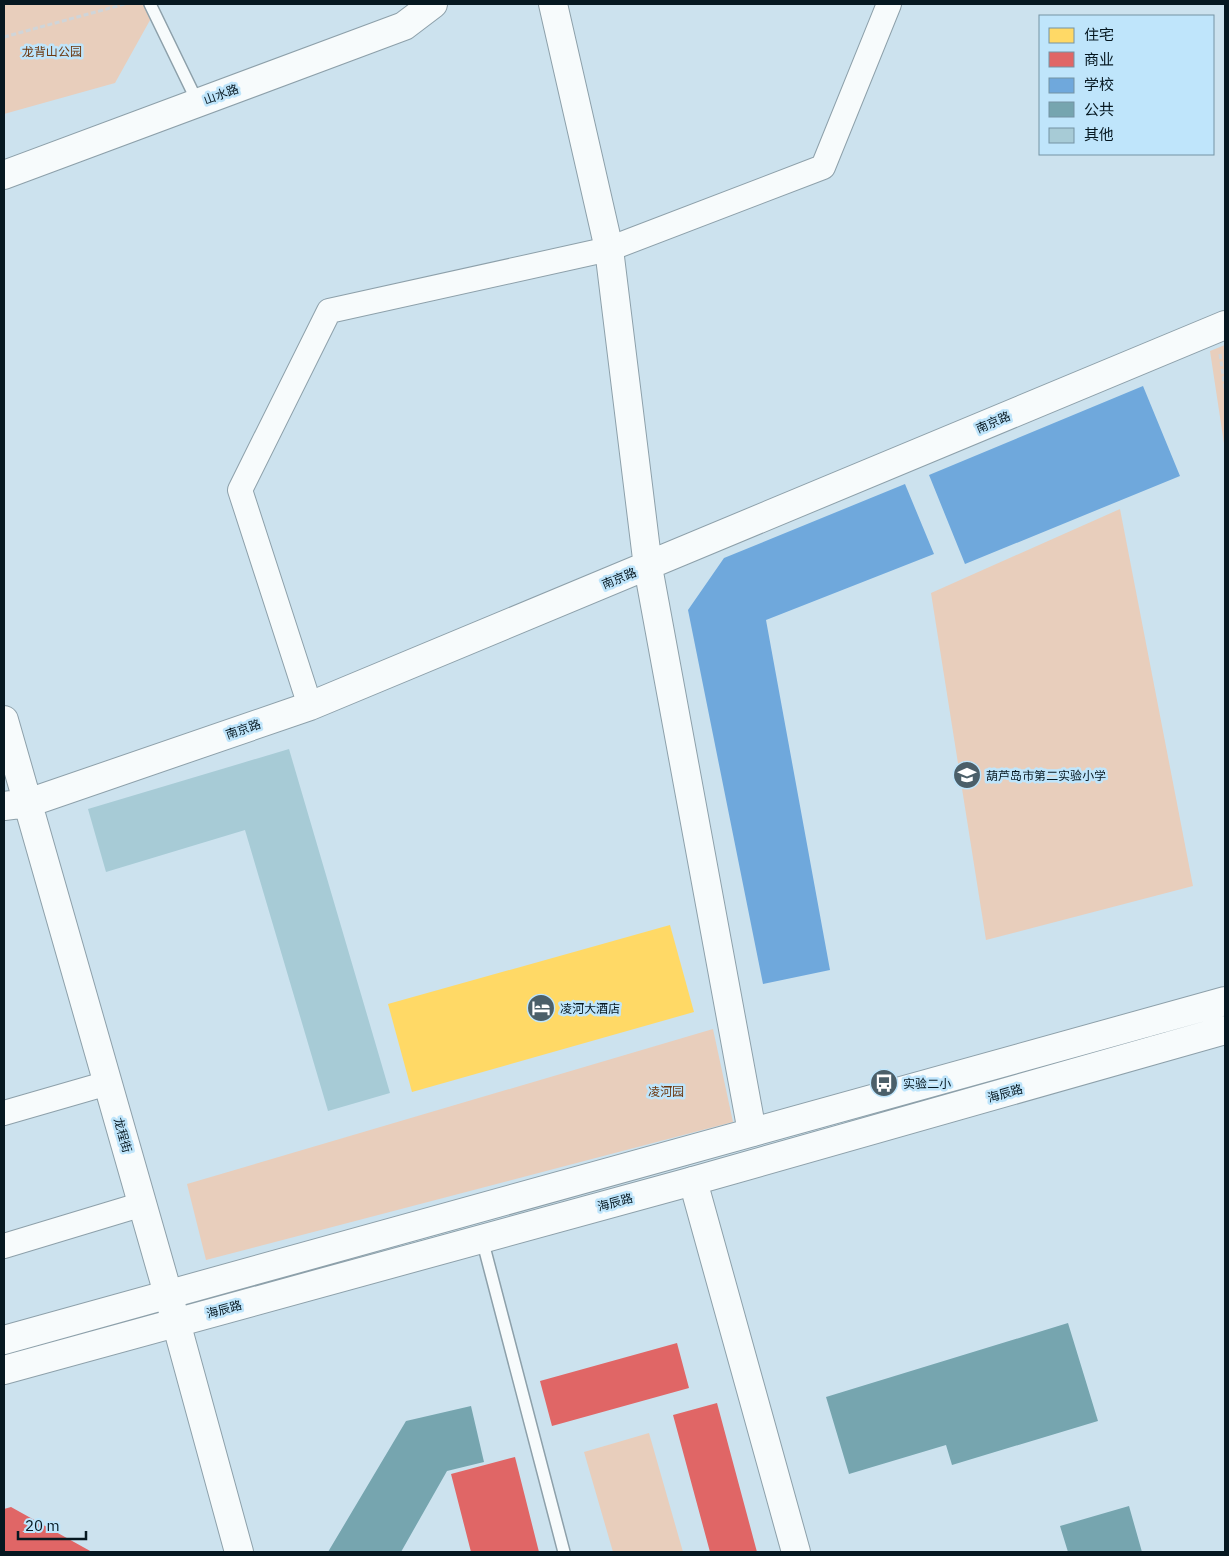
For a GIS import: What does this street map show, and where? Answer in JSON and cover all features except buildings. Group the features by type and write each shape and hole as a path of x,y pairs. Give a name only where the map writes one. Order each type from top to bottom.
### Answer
{"street":[{"name":"山水路","path":"4,175 404,26 433,4"},
{"path":"553,4 609,250 648,567 752,1132"},
{"path":"310,706 240,490 329,311 609,250 823,167 889,4"},
{"name":"南京路","path":"16,804 310,706 1221,327"},
{"name":"龙程街","path":"4,720 16,804 108,1083 239,1552"},
{"path":"4,1340 1225,1001"},
{"name":"海辰路","path":"4,1370 693,1181 1225,1030"},
{"path":"4,1113 108,1083"},
{"path":"693,1181 796,1552"},
{"path":"4,1246 143,1204"}],"lane":[{"path":"150,4 198,103"},
{"path":"482,1239 564,1552"}],"path":[{"path":"4,37 125,4"},
{"path":"1221,327 1225,389"}],"green space":[{"name":"龙背山公园","path":"4,4 159,4 115,83 4,114"},
{"path":"1225,345 1225,450 1210,351"},
{"path":"1120,509 1193,886 986,940 931,593"},
{"name":"凌河园","path":"713,1029 733,1122 206,1260 187,1184"},
{"path":"649,1433 683,1552 613,1552 584,1452"}],"place":[{"name":"葫芦岛市第二实验小学","path":"967,775"},
{"name":"凌河大酒店","path":"541,1008"},
{"name":"实验二小","path":"884,1083"}]}
